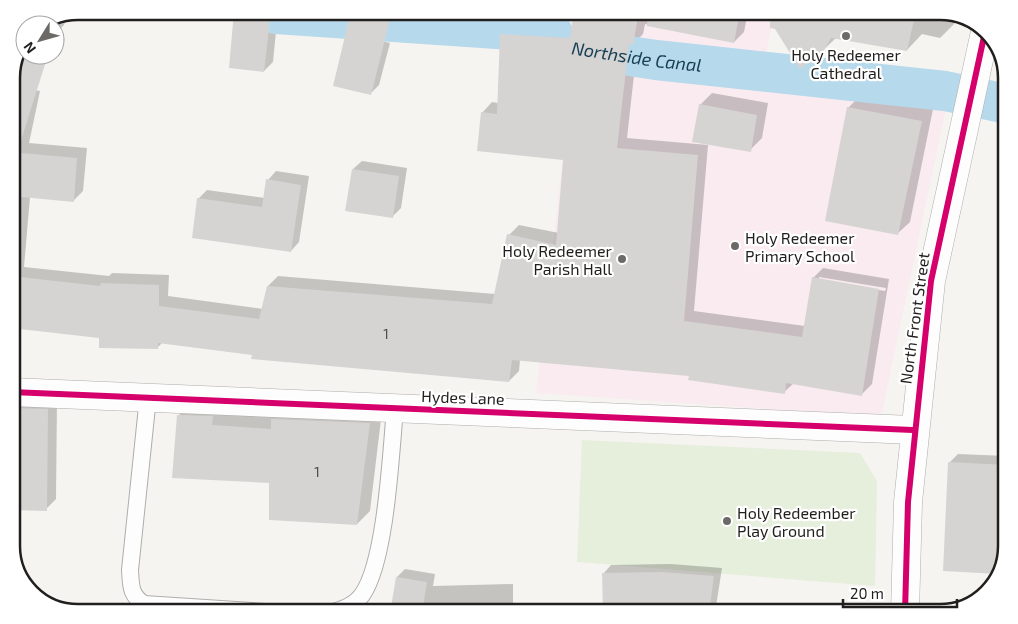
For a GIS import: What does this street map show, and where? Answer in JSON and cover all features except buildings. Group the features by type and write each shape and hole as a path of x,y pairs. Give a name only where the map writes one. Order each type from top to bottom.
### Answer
{"street":[{"name":"North Front Street","path":"905,604 908,502 931,281 983,40"},
{"name":"Hydes Lane","path":"20,392 914,430"}],"lane":[{"path":"144,604 136,599 131,592 130,570 148,397"},
{"path":"354,604 367,587 379,551 395,408"}],"shaded area":[{"name":"Holy Redeemer Primary School","path":"366,20 773,20 762,71 948,99 881,417 536,393 576,43"}],"green space":[{"path":"559,20 588,20 587,25"},
{"name":"Holy Redeember Play Ground","path":"582,440 860,453 877,481 875,586 577,562"}],"waterway":[{"name":"Northside Canal","path":"363,20 553,33 557,45 656,60 945,91 998,102"}],"cycle path":[{"path":"905,604 908,502 931,281 983,40"},
{"path":"20,392 913,430"}],"place":[{"name":"Holy Redeemer Cathedral","path":"846,36"},
{"name":"Holy Redeemer Primary School","path":"735,246"},
{"name":"Holy Redeemer Parish Hall","path":"622,259"},
{"name":"Holy Redeember Play Ground","path":"727,521"}]}
